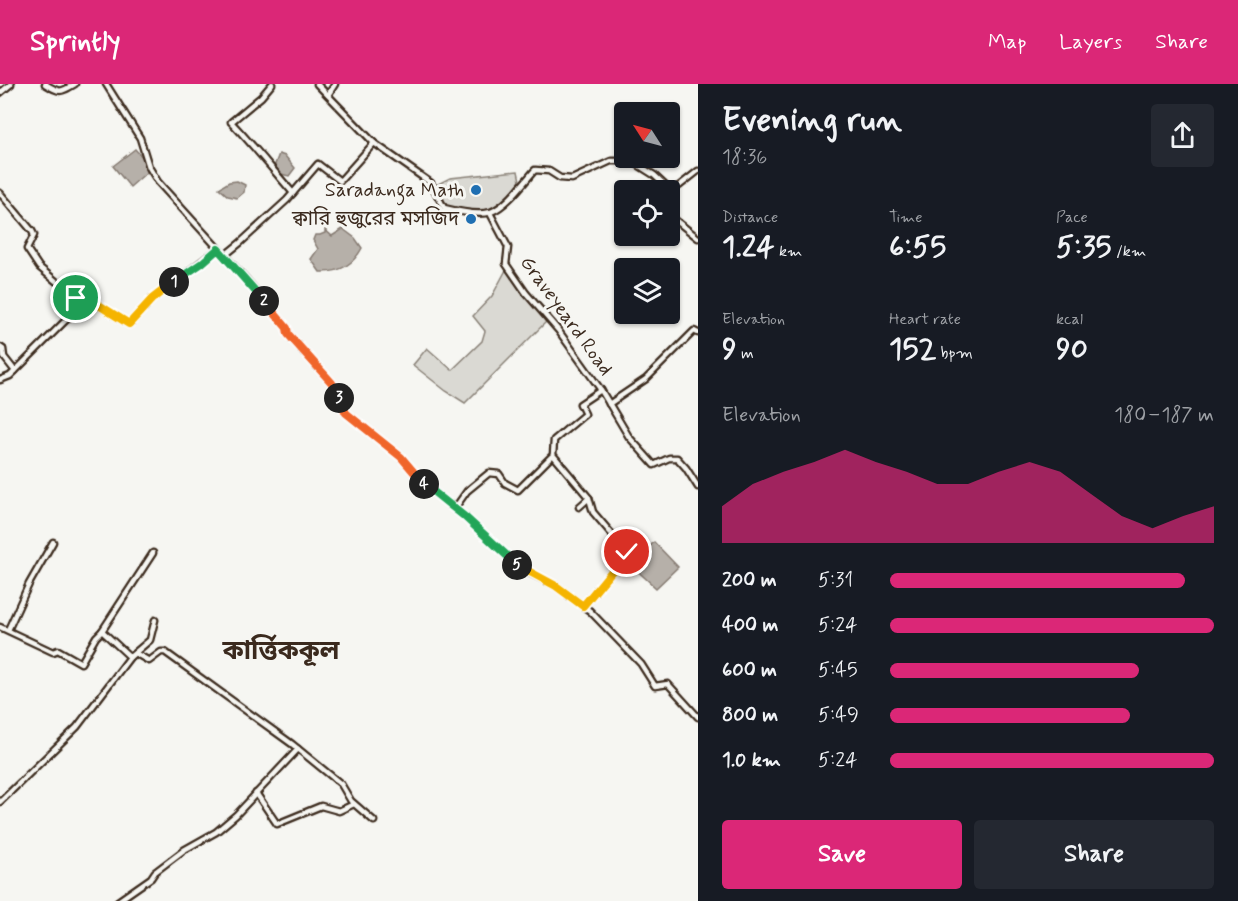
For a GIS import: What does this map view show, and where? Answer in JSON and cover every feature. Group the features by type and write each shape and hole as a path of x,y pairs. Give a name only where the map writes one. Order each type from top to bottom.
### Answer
{"street":[{"path":"0,93 10,84"},
{"path":"45,84 58,92 75,84"},
{"path":"106,84 140,138 149,167 158,182 245,278 287,328 288,334 332,383 346,413 401,457 422,482 455,508 520,568 556,586 583,606 640,664 655,686 668,684 698,717"},
{"path":"272,84 261,97 231,122 293,193"},
{"path":"317,84 374,143 431,183 444,208 461,212 490,213 507,201 536,170 549,171 560,178 572,179 611,161 621,161 635,163 659,180"},
{"path":"328,95 335,84"},
{"path":"224,256 293,193 318,164 340,181 374,143"},
{"path":"680,185 698,171"},
{"path":"0,193 32,231 34,235 27,249 39,267 76,298 87,298 129,324 152,299 218,249"},
{"name":"Graveyeard Road","path":"490,213 508,247 506,264 601,390 629,437 654,465 669,458 677,458 698,487"},
{"path":"680,224 698,238"},
{"path":"0,380 10,376 87,298"},
{"path":"609,404 646,379 694,331 698,333"},
{"path":"0,347 4,357 15,371"},
{"path":"583,606 627,556 624,547 593,512 589,498 553,455 552,444 585,414 580,404 601,390"},
{"path":"455,508 467,491 489,473 499,474 505,483 518,490 551,457"},
{"path":"579,507 589,498"},
{"path":"8,630 29,584 54,542"},
{"path":"0,627 53,652 58,650 81,663 153,553"},
{"path":"0,802 77,727 130,657 150,640 155,620"},
{"path":"102,631 130,657"},
{"path":"135,653 149,661 161,652 165,652 298,749 341,784 354,804 374,820"},
{"path":"118,901 151,878 155,872 184,850 216,831 236,815 298,749"},
{"path":"256,793 277,824 321,806 339,812 354,804"}],"shaded area":[{"path":"135,149 143,158 147,172 130,187 113,166"},
{"path":"279,154 285,156 295,168 289,176 277,173 274,167"},
{"name":"Saradanga Math","path":"518,171 520,181 512,192 497,206 489,209 471,210 447,206 436,185 450,178"},
{"path":"237,181 245,185 244,192 237,198 228,196 219,188 229,182"},
{"path":"343,229 355,238 362,248 345,267 320,272 311,259 318,249 313,240 315,235 325,233 325,230 332,236"},
{"path":"506,270 546,322 465,403 413,365 427,348 452,370 482,341 485,331 473,316 492,296"},
{"path":"654,542 678,567 656,588 631,565"}],"place":[{"name":"Saradanga Math","path":"476,190"},
{"name":"ক্বারি হুজুরের মসজিদ","path":"471,219"}],"district":[{"name":"কার্ত্তিককূল","path":"281,652"}],"route":[{"path":"76,298 86,297 129,324 152,299 218,249 332,383 346,413 401,457 422,482 495,543 520,568 556,586 583,606 627,556 627,552"}]}
